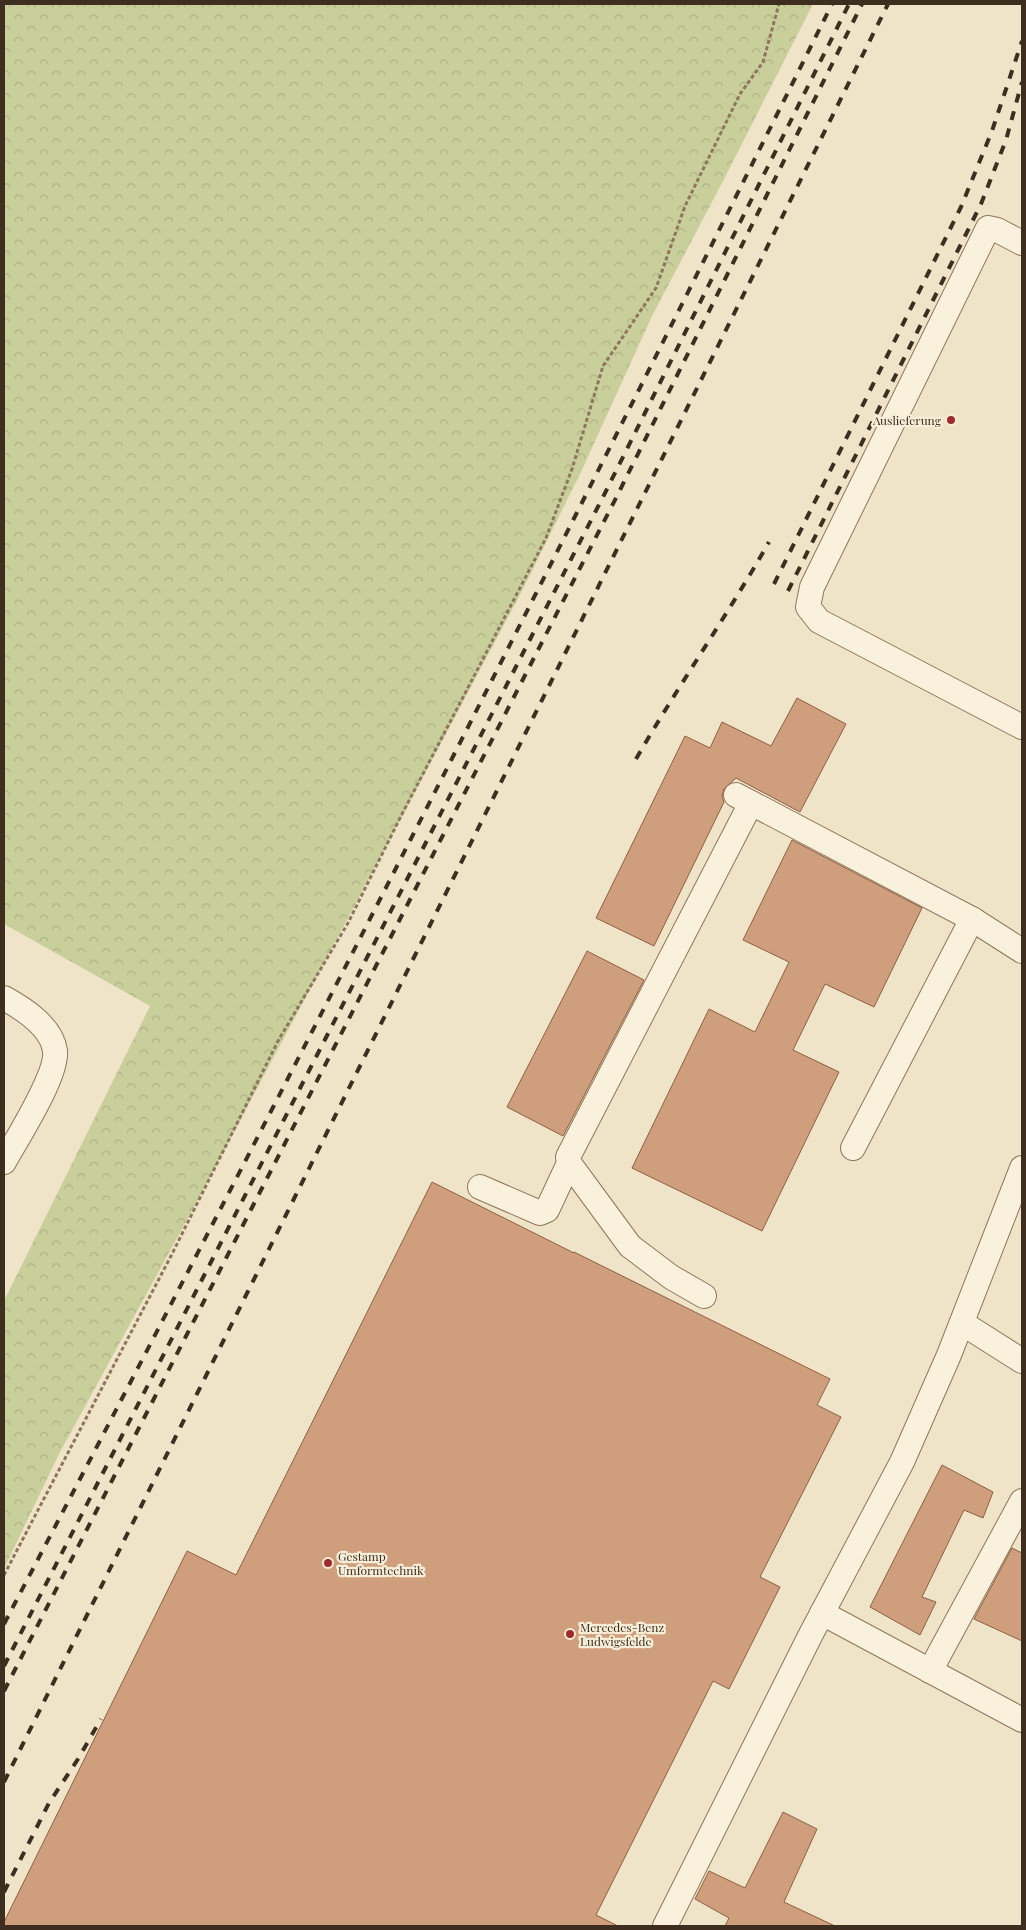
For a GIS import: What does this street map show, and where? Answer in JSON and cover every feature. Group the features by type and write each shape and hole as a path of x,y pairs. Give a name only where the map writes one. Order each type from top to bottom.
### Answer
{"lane":[{"path":"1022,243 997,230 988,228 812,587 808,607 819,621 1022,727"},
{"path":"704,1296 671,1277 630,1246 569,1164 568,1157 744,799 972,919 1022,952"},
{"path":"852,1148 972,919"},
{"path":"4,998 21,1007 46,1029 55,1052 49,1080 4,1162"},
{"path":"480,1187 540,1213 547,1210 569,1164"},
{"path":"665,1926 822,1612 902,1462 962,1323 1022,1168"},
{"path":"962,1323 1022,1361"},
{"path":"930,1671 1022,1501"},
{"path":"822,1612 1022,1720"}],"path":[{"path":"4,1575 171,1256 278,1041 348,923 401,816 546,538 572,469 603,366 656,288 685,206 740,94 764,62 779,4"}],"green space":[{"path":"4,4 813,4 652,316 581,472 522,591 194,1207 59,1454 4,1569 4,1301 150,1006 4,924"}],"building":[{"path":"797,698 846,724 800,812 736,778 724,789 722,796 724,802 654,946 596,918 685,736 710,748 722,722 771,746"},
{"path":"792,840 922,908 874,1007 825,984 793,1050 839,1072 762,1231 632,1168 709,1009 755,1032 789,962 743,940"},
{"path":"587,951 644,980 563,1136 507,1107"},
{"path":"432,1182 830,1379 817,1405 841,1417 760,1577 780,1587 729,1689 713,1681 596,1915 618,1926 4,1926 4,1922 187,1551 236,1575"},
{"path":"942,1465 993,1492 983,1518 964,1510 922,1597 936,1602 920,1635 870,1607"},
{"path":"1012,1548 1022,1553 1022,1641 974,1619"},
{"path":"783,1812 817,1829 784,1902 835,1926 725,1926 729,1918 695,1899 709,1871 745,1888"}],"railway":[{"path":"4,1624 423,816 832,4"},
{"path":"4,1666 606,491 849,4"},
{"path":"4,1691 617,496 862,4"},
{"path":"4,1782 888,4"},
{"path":"774,584 961,207 992,131 1022,41"},
{"path":"788,591 981,204 1006,140 1022,82"},
{"path":"636,759 769,542"},
{"path":"4,1892 49,1803 101,1719"}],"place":[{"name":"Auslieferung","path":"951,420"},
{"name":"Gestamp Umformtechnik","path":"328,1563"},
{"name":"Mercedes-Benz Ludwigsfelde","path":"570,1634"}]}
